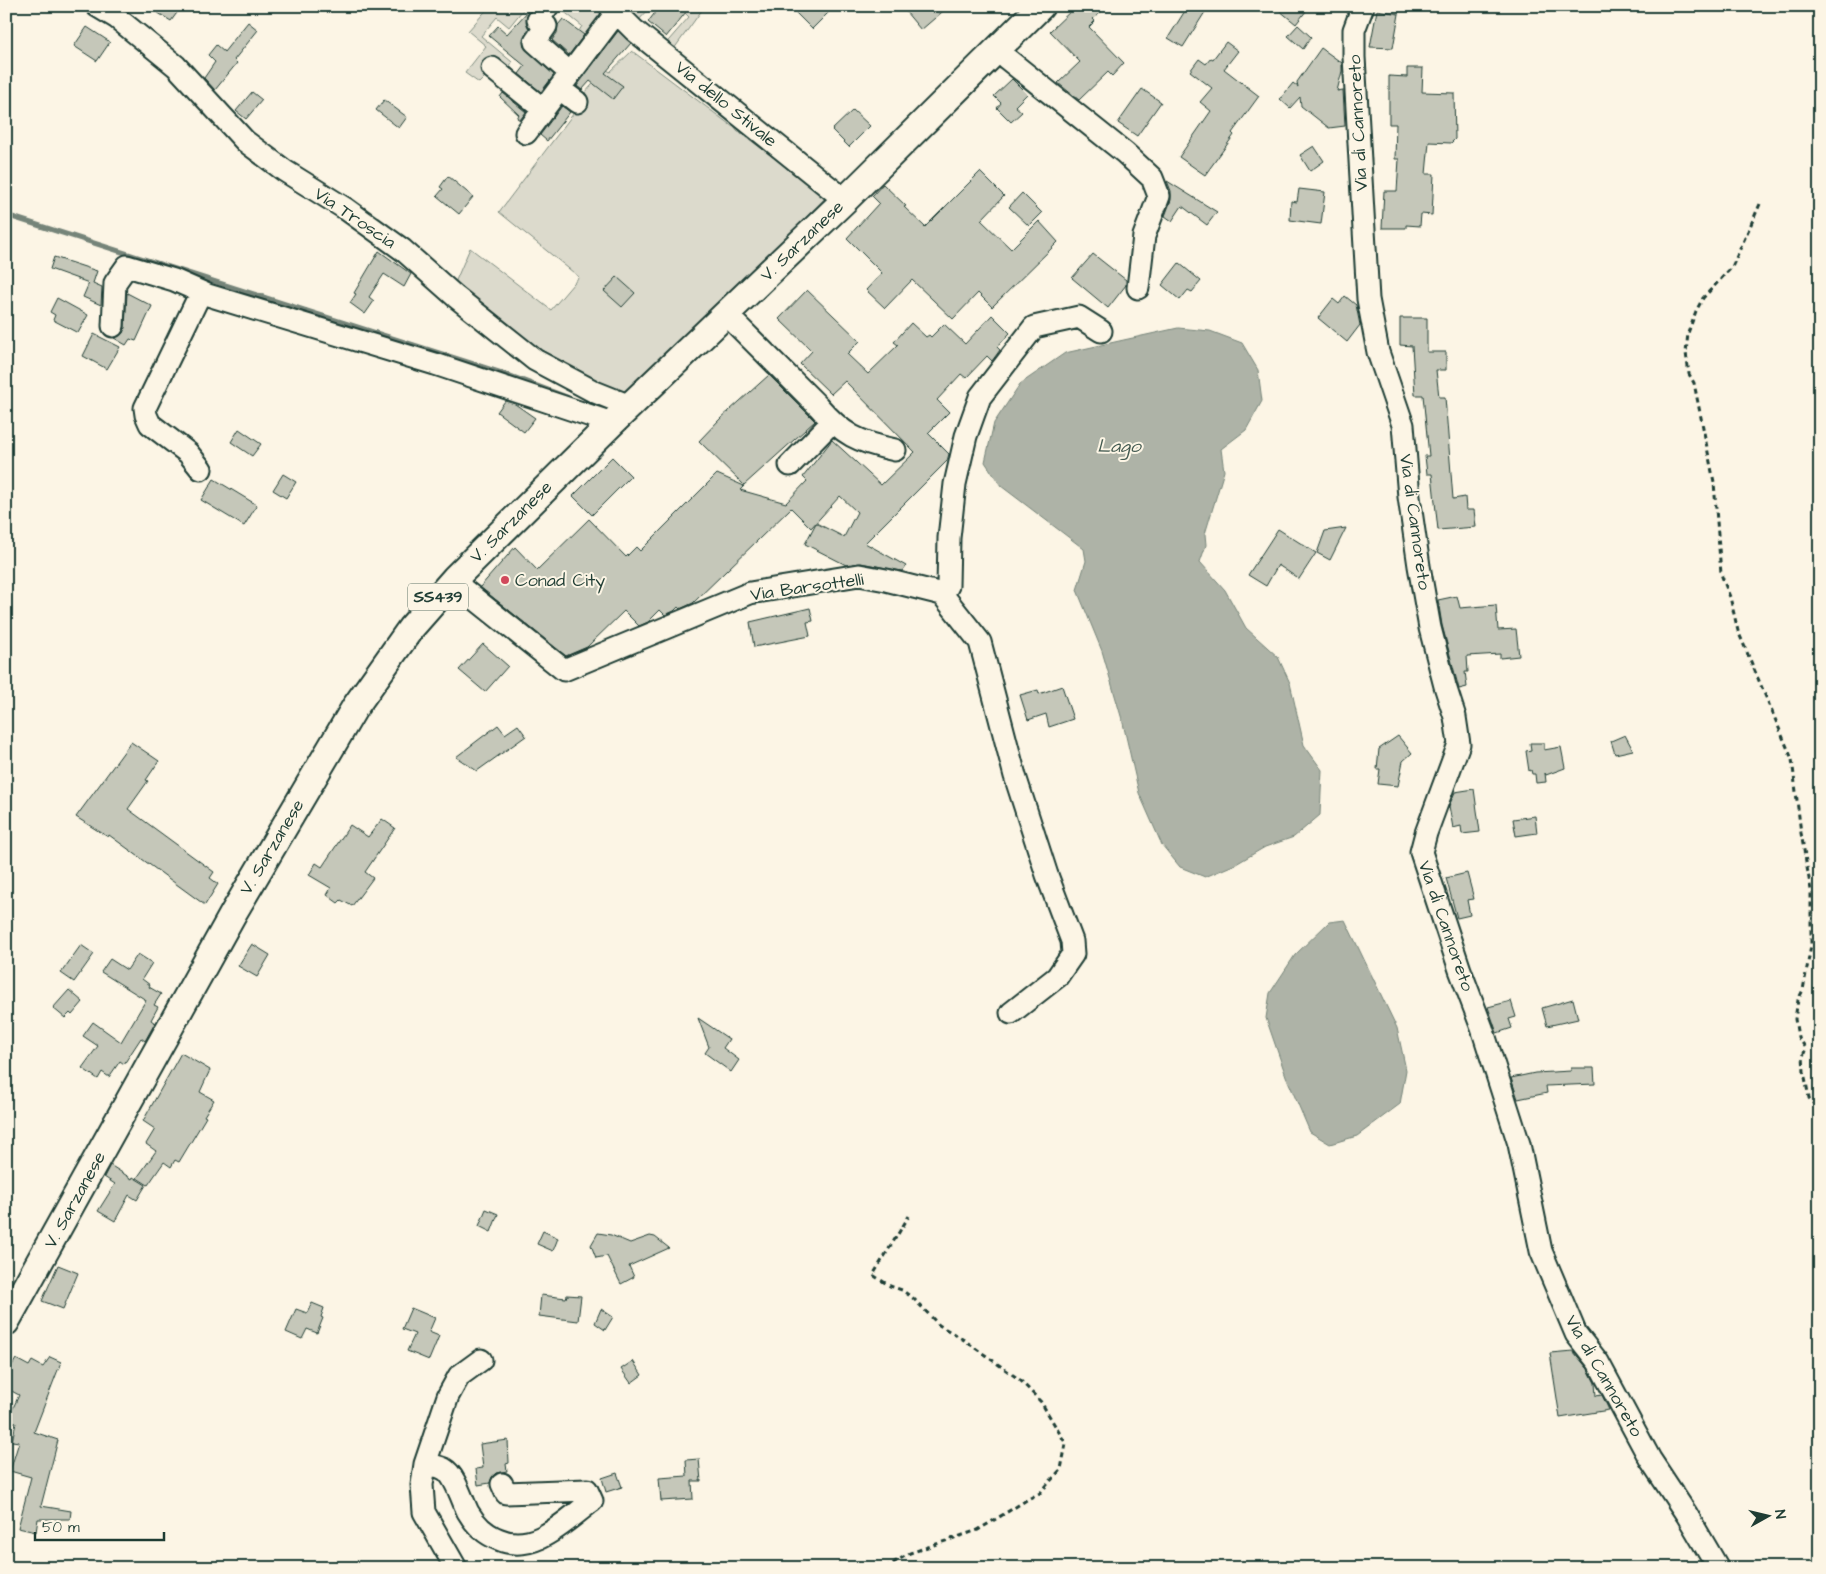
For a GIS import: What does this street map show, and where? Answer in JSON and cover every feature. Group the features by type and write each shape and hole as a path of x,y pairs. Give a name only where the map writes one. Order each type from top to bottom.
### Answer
{"main road":[{"name":"V. Sarzanese","path":"6,1322 234,912 350,716 382,666 411,628 455,578 621,415 845,200 1041,6"}],"street":[{"name":"Via Troscia","path":"97,6 117,18 176,66 245,141 284,171 346,209 402,250 456,297 536,360 595,392 621,415"},
{"path":"548,6 538,20 546,26 535,42 565,81 577,102"},
{"name":"Via di Cannoreto","path":"1363,6 1354,30 1354,57 1368,299 1378,352 1403,425 1409,497 1422,584 1430,628 1455,718 1459,744 1426,833 1421,852 1460,970 1482,1028 1519,1144 1541,1251 1576,1334 1598,1362 1650,1459 1687,1515 1718,1568"},
{"path":"526,133 565,81 614,9"},
{"name":"Via dello Stivale","path":"614,9 634,30 845,200"},
{"path":"996,50 1125,153 1152,178 1159,196 1144,236 1138,288"},
{"path":"492,68 544,110"},
{"path":"113,326 115,283 127,266 174,280 201,292 435,364 621,415"},
{"path":"201,292 145,408 150,424 188,453 201,469"},
{"path":"726,314 845,433 874,446 895,450"},
{"path":"1011,1013 1058,978 1073,954 1072,941 1046,875 1015,776 980,642 942,594 948,586 949,538 954,484 966,436 980,397 1034,327 1079,317 1101,331"},
{"path":"790,465 832,422"},
{"name":"Via Barsottelli","path":"455,578 464,590 564,670 750,593 859,576 886,580 942,594"},
{"path":"456,1568 424,1512 422,1485 425,1464 448,1396 459,1376 481,1360"},
{"path":"425,1464 445,1469 455,1484 469,1513 486,1534 508,1544 527,1543 546,1536 592,1501 587,1490 506,1492 502,1484"}],"path":[{"path":"1760,204 1732,267 1703,298 1696,311 1688,332 1686,354 1688,374 1694,383 1714,482 1721,574 1730,597 1738,632 1792,759 1801,833 1811,890 1811,946 1803,990 1798,1000 1795,1019 1798,1036 1806,1048 1803,1056 1809,1098 1816,1107 1820,1126"},
{"path":"885,1568 910,1553 978,1530 1040,1493 1061,1469 1066,1444 1041,1402 1020,1380 964,1340 939,1325 914,1299 902,1290 890,1286 873,1275 909,1216"}],"shaded area":[{"path":"490,6 526,6 509,27 497,17 481,36 512,62 510,66 548,105 491,71 479,83 465,73 486,46 468,31"},
{"path":"557,6 601,6 610,13 587,42 576,36 582,26"},
{"path":"625,6 652,6 636,23"},
{"path":"685,6 705,6 671,53 662,48 689,17 682,10"},
{"path":"632,51 826,197 714,311 623,396 540,355 454,285 470,248 551,310 579,277 499,212 580,105 577,102 606,69 610,72"}],"water":[{"name":"Lago","path":"1178,328 1210,331 1242,343 1258,370 1262,401 1246,430 1221,449 1224,471 1205,534 1206,545 1200,562 1225,590 1246,628 1278,657 1290,683 1304,745 1322,770 1320,815 1294,837 1265,847 1236,864 1205,877 1180,867 1162,845 1139,793 1123,723 1102,651 1077,590 1086,561 1084,549 1001,486 985,462 994,423 1020,384 1065,353"},
{"path":"1345,920 1397,1028 1406,1070 1400,1104 1357,1136 1330,1144 1310,1132 1286,1076 1266,1018 1270,993 1295,955 1329,922"}],"building":[{"path":"147,6 182,6 171,21"},
{"path":"660,6 678,6 686,12 666,37 648,22"},
{"path":"789,6 835,6 812,29"},
{"path":"901,6 949,6 921,30"},
{"path":"1076,6 1107,6 1093,19 1095,21 1089,27 1124,63 1112,76 1108,72 1079,100 1058,83 1080,62 1050,31"},
{"path":"1188,6 1196,6 1205,12 1183,47 1168,38"},
{"path":"1274,6 1310,6 1296,24"},
{"path":"1377,10 1399,14 1393,48 1370,47"},
{"path":"528,11 526,19 529,28 523,40 524,47 554,75 541,92 519,74 525,66 489,36 498,26 507,34"},
{"path":"563,19 584,35 569,55 552,40 557,33 558,25"},
{"path":"248,22 258,30 234,60 237,63 215,90 204,78 215,62 208,55 216,45 224,52"},
{"path":"1298,25 1311,37 1303,49 1288,36"},
{"path":"87,27 110,42 97,61 74,46"},
{"path":"618,31 631,43 605,73 623,86 613,99 590,81 582,90 577,86"},
{"path":"1226,42 1238,51 1224,69 1259,96 1205,175 1179,157 1211,111 1200,102 1212,88 1190,71 1199,59 1206,64 1211,58 1213,59"},
{"path":"1321,48 1342,63 1337,91 1343,90 1345,126 1329,128 1301,106 1300,97 1290,108 1280,99 1293,83 1298,87 1297,82"},
{"path":"1407,68 1423,68 1422,92 1454,93 1455,139 1451,143 1429,142 1426,174 1434,174 1432,215 1421,214 1420,226 1406,225 1406,228 1382,228 1384,191 1397,191 1399,159 1395,159 1396,124 1389,124 1389,76 1407,77"},
{"path":"1012,79 1027,94 1015,106 1022,112 1011,122 997,108 1001,103 994,96"},
{"path":"1142,89 1161,102 1137,136 1118,123"},
{"path":"252,92 262,100 246,119 236,111"},
{"path":"503,93 526,112 520,120 517,118 519,115 500,97"},
{"path":"384,100 407,117 399,128 376,110"},
{"path":"562,106 570,112 547,141 540,135"},
{"path":"853,110 870,126 849,147 832,130"},
{"path":"1314,146 1324,161 1310,171 1300,155"},
{"path":"980,172 1004,196 981,220 1011,249 1039,221 1058,242 992,307 978,293 953,319 912,280 885,308 866,290 882,273 847,238 879,203 872,196 883,184 925,227"},
{"path":"448,176 473,197 459,214 437,196 443,189 440,187"},
{"path":"1167,181 1217,212 1207,225 1182,206 1172,221 1165,216 1171,200 1171,191"},
{"path":"1299,189 1325,192 1321,224 1290,220 1291,201 1297,202"},
{"path":"1022,193 1042,213 1029,226 1009,207"},
{"path":"379,251 411,274 404,287 384,274 369,297 374,301 365,314 350,303"},
{"path":"1093,254 1126,280 1126,285 1108,308 1072,278"},
{"path":"54,257 97,271 93,283 102,287 101,305 83,297 89,283 50,269"},
{"path":"1179,263 1201,281 1192,292 1188,290 1180,300 1162,285"},
{"path":"617,277 635,293 622,307 604,291"},
{"path":"807,290 860,341 847,354 868,374 898,345 894,342 911,323 926,337 929,335 931,337 944,324 965,344 992,315 1010,333 997,347 1000,350 992,361 987,356 966,378 961,374 937,400 949,412 928,433 949,454 947,461 865,543 906,566 902,571 861,563 846,565 805,544 816,523 844,537 857,512 840,496 811,528 791,508 693,603 680,609 678,607 665,615 660,610 648,622 639,626 624,611 587,647 566,656 480,587 515,547 537,570 589,519 626,557 636,547 640,551 717,474 744,486 740,490 786,503 807,481 803,477 832,440 881,485 915,452 845,381 831,394 800,364 812,351 779,319"},
{"path":"127,293 152,306 136,341 130,339 126,345 114,338 123,333 125,327"},
{"path":"1345,296 1356,305 1360,325 1347,342 1318,318 1333,299 1339,304"},
{"path":"57,298 88,315 78,333 53,320 55,315 50,312"},
{"path":"1400,318 1427,318 1427,352 1446,352 1446,370 1436,370 1439,397 1445,397 1453,499 1465,497 1466,510 1474,510 1476,527 1438,530 1432,474 1427,474 1425,456 1429,456 1423,395 1415,395 1412,346 1400,345"},
{"path":"94,334 120,347 107,369 83,356"},
{"path":"769,375 815,421 744,485 699,441 720,419"},
{"path":"505,401 515,404 535,418 524,432 497,412"},
{"path":"239,429 261,444 252,456 231,442"},
{"path":"612,457 631,476 592,515 573,496"},
{"path":"283,474 296,482 286,498 273,490"},
{"path":"214,479 257,505 244,526 201,500"},
{"path":"1346,528 1330,560 1317,553 1325,531"},
{"path":"1278,529 1316,553 1299,579 1278,565 1266,586 1248,575"},
{"path":"1457,596 1460,608 1496,605 1498,630 1516,629 1519,656 1500,658 1500,654 1467,656 1468,672 1465,672 1467,687 1459,689 1442,625 1438,600"},
{"path":"810,608 813,621 807,622 810,636 754,647 750,622"},
{"path":"483,644 508,666 485,692 459,670"},
{"path":"1062,686 1073,719 1049,727 1046,714 1028,720 1020,695 1038,690 1039,694"},
{"path":"498,725 505,734 518,725 526,736 477,771 456,757"},
{"path":"1625,735 1633,750 1615,754 1611,741"},
{"path":"1398,736 1412,753 1403,761 1398,786 1378,784 1380,769 1377,769 1379,749"},
{"path":"131,742 159,761 146,780 148,781 128,809 214,872 210,878 218,884 205,905 109,835 108,837 76,817"},
{"path":"1530,743 1544,743 1544,750 1561,747 1565,768 1546,775 1545,773 1546,782 1536,783 1535,774 1532,774 1531,770 1529,771 1526,751 1531,750"},
{"path":"1474,789 1480,832 1462,834 1461,826 1453,828 1449,806 1455,792"},
{"path":"1535,816 1537,833 1516,836 1513,819"},
{"path":"382,819 395,828 365,872 373,878 352,906 341,900 338,903 327,895 331,888 309,875 316,863 322,867 350,825 368,837"},
{"path":"1467,873 1474,899 1467,900 1470,915 1457,918 1446,878"},
{"path":"252,944 270,955 257,977 238,966"},
{"path":"81,945 94,954 74,982 61,973"},
{"path":"138,954 152,963 142,979 150,985 149,987 161,994 154,1005 158,1007 151,1020 155,1023 145,1041 141,1038 124,1064 120,1061 109,1077 102,1072 98,1079 82,1068 98,1046 83,1036 93,1022 121,1042 146,1000 101,972 110,959 127,970"},
{"path":"69,990 83,1002 72,1015 70,1013 65,1018 53,1008"},
{"path":"1573,999 1578,1019 1547,1026 1542,1008"},
{"path":"1511,1001 1516,1017 1509,1019 1512,1028 1497,1033 1488,1007"},
{"path":"698,1018 729,1039 723,1048 739,1060 731,1072 705,1053 709,1047"},
{"path":"181,1053 210,1070 200,1092 214,1100 179,1162 175,1160 171,1167 164,1162 148,1185 137,1178 156,1151 146,1144 155,1129 143,1121"},
{"path":"1571,1068 1594,1068 1595,1084 1546,1086 1547,1093 1518,1099 1511,1078 1535,1073 1571,1071"},
{"path":"110,1165 132,1179 133,1177 146,1185 137,1200 129,1195 115,1221 98,1211 115,1184 104,1177"},
{"path":"486,1209 498,1214 491,1232 479,1226"},
{"path":"543,1231 558,1238 553,1251 537,1244"},
{"path":"598,1233 611,1235 630,1243 650,1236 655,1237 669,1248 629,1266 634,1277 621,1284 607,1256 596,1258 591,1245"},
{"path":"58,1265 78,1273 63,1309 42,1301"},
{"path":"541,1295 566,1298 567,1295 581,1296 578,1321 539,1316"},
{"path":"312,1303 324,1308 321,1317 323,1318 317,1333 307,1329 302,1339 286,1332 296,1309 307,1313"},
{"path":"411,1308 435,1318 429,1332 439,1336 429,1360 407,1351 415,1334 402,1329"},
{"path":"601,1309 613,1317 605,1330 595,1323"},
{"path":"1573,1351 1588,1369 1595,1383 1596,1396 1602,1395 1609,1410 1560,1418 1550,1353"},
{"path":"50,1357 61,1362 34,1432 58,1440 41,1506 71,1511 70,1519 38,1519 36,1532 18,1528 31,1477 10,1471 19,1442 12,1441 16,1423 8,1419 19,1395 6,1388 6,1375 16,1359 29,1366 32,1361 43,1367"},
{"path":"633,1361 642,1375 631,1383 621,1369"},
{"path":"508,1440 509,1463 506,1464 507,1471 496,1473 490,1483 478,1485 476,1469 483,1468 480,1444"},
{"path":"699,1459 701,1481 692,1481 693,1499 661,1501 659,1478 687,1476 686,1460"},
{"path":"617,1473 622,1487 606,1492 602,1478"}],"waterway":[{"path":"6,215 508,375 567,397"}],"place":[{"name":"Conad City","path":"505,580"}]}
